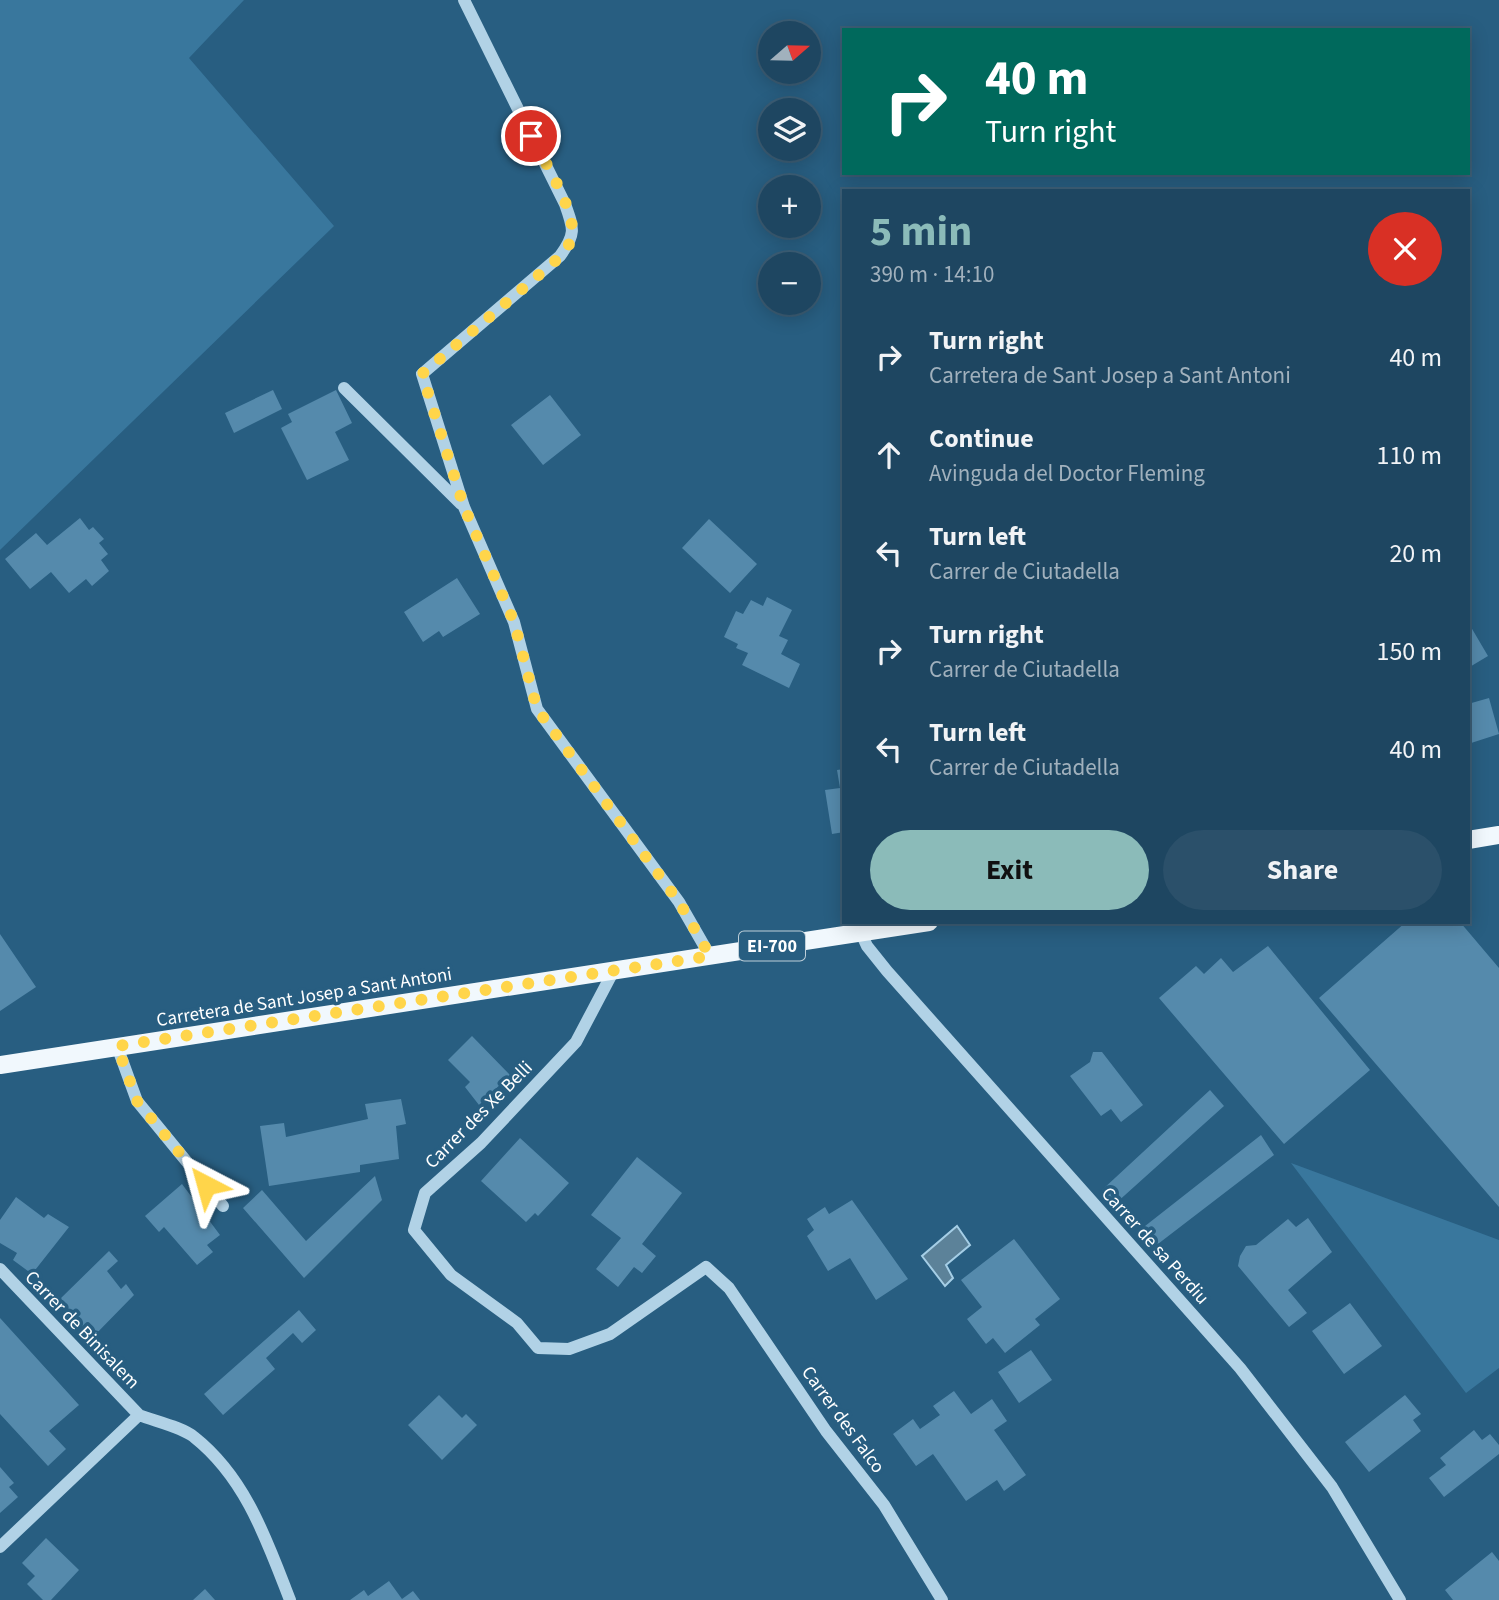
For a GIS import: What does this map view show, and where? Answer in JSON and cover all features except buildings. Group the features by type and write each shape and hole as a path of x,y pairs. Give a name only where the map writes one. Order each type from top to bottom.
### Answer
{"main road":[{"path":"1470,840 1499,835"},
{"name":"EI-700","path":"614,971 917,924"},
{"name":"Carretera de Sant Josep a Sant Antoni","path":"0,1065 614,971"}],"street":[{"path":"464,0 565,204 572,223 572,240 561,256 422,374 464,507 514,622 537,709 679,902 710,956"},
{"path":"344,388 464,507"},
{"name":"Carrer de sa Perdiu","path":"861,933 867,946 887,971 1240,1368 1332,1487 1399,1600"},
{"name":"Carrer des Xe Belli","path":"614,971 576,1042 481,1143 425,1193 414,1230 451,1275 517,1323 538,1348 569,1349 610,1334 706,1267"},
{"path":"117,1046 137,1101 223,1206"},
{"name":"Carrer des Falco","path":"706,1267 729,1288 826,1431 884,1505 942,1600"},
{"name":"Carrer de Binisalem","path":"0,1269 139,1415"},
{"path":"0,1546 139,1415 193,1436 233,1477 262,1526 290,1600"}],"shaded area":[{"path":"0,0 244,0 189,58 334,226 0,550"},
{"path":"1291,1163 1499,1240 1499,1368 1466,1393"},
{"path":"957,1226 970,1245 946,1265 953,1278 945,1286 922,1256"}],"route":[{"path":"206,1185 137,1101 117,1046 710,956 679,902 537,709 514,622 464,507 422,374 561,256 572,240 572,223 565,204 531,136"}]}
